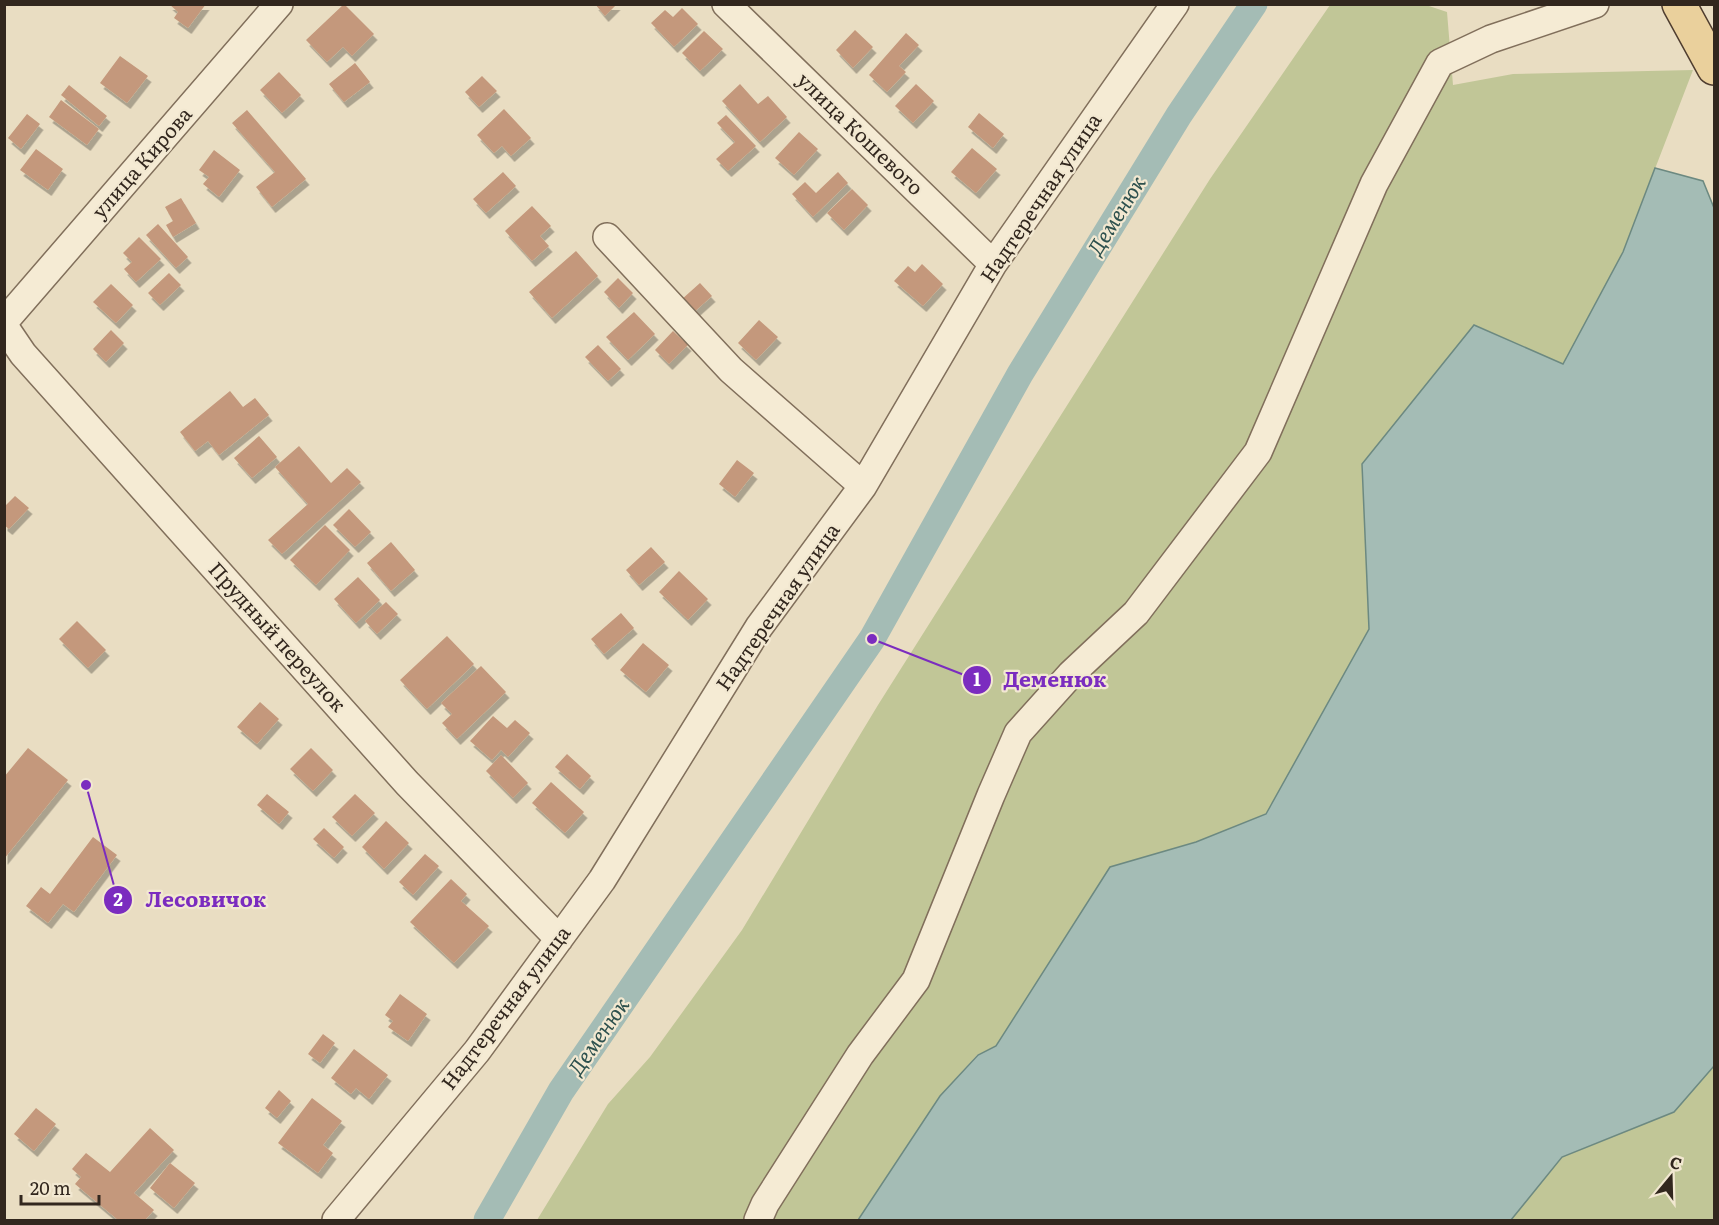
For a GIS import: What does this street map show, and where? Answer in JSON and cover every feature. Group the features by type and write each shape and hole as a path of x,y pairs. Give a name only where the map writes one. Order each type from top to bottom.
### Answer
{"main road":[{"path":"1679,4 1714,69"}],"street":[{"name":"улица Кирова","path":"4,324 279,4"},
{"name":"улица Кошевого","path":"726,4 993,264"},
{"name":"Надтеречная улица","path":"336,1221 477,1050 602,880 759,627 863,486 993,264 1175,4"},
{"path":"758,1221 765,1204 860,1055 916,980 1018,734 1071,674 1136,613 1258,452 1374,184 1440,63 1491,39 1594,4"},
{"path":"607,237 731,370 863,486"},
{"name":"Прудный переулок","path":"4,324 23,354 407,783 559,939"}],"green space":[{"path":"1330,5 1426,5 1447,12 1453,85 1513,74 1693,70 1623,252 1563,364 1362,464 1369,629 1266,814 1196,842 1110,867 996,1046 977,1055 940,1096 858,1220 537,1220 608,1104 650,1057 742,930 878,705 1210,179"},
{"path":"1714,1066 1714,1220 1511,1220 1562,1157 1674,1112"}],"water":[{"path":"1655,168 1703,181 1714,208 1714,1066 1674,1112 1562,1157 1511,1220 858,1220 940,1096 978,1055 996,1046 1110,867 1196,842 1266,814 1369,629 1362,464 1474,325 1563,364 1623,252"}],"building":[{"path":"169,4 206,4 188,28 174,18 178,12"},
{"path":"344,4 374,34 352,56 343,47 327,62 306,40"},
{"path":"595,4 617,4 605,16"},
{"path":"682,8 698,24 674,47 651,23 665,10 673,17"},
{"path":"855,30 873,47 853,68 836,50"},
{"path":"704,31 723,49 700,71 682,53"},
{"path":"906,33 919,45 899,66 906,72 887,92 869,75"},
{"path":"120,56 148,76 127,103 100,83"},
{"path":"355,63 370,82 344,102 329,84"},
{"path":"279,72 301,95 282,113 260,90"},
{"path":"482,76 497,91 479,107 465,92"},
{"path":"740,84 758,104 768,96 787,117 760,142 722,101"},
{"path":"916,84 934,101 913,123 895,106"},
{"path":"69,85 107,116 99,126 61,95"},
{"path":"61,100 99,129 87,145 49,117"},
{"path":"504,109 531,138 511,156 502,146 494,153 477,135"},
{"path":"247,110 306,179 272,207 256,187 275,172 232,123"},
{"path":"979,113 1004,134 993,148 968,127"},
{"path":"27,114 40,124 21,149 8,138"},
{"path":"726,115 756,146 728,171 716,159 735,142 717,123"},
{"path":"799,132 818,149 794,175 775,158"},
{"path":"972,148 997,169 976,193 951,172"},
{"path":"36,149 63,169 48,190 20,170"},
{"path":"214,150 240,170 219,197 203,184 209,177 199,170"},
{"path":"503,172 516,186 486,213 473,199"},
{"path":"838,172 848,183 813,217 792,194 805,182 816,193"},
{"path":"852,189 868,205 844,230 827,213"},
{"path":"181,198 196,223 173,237 166,225 173,221 165,207"},
{"path":"532,206 551,226 540,236 549,246 532,261 505,231"},
{"path":"158,224 188,257 176,268 146,235"},
{"path":"139,237 161,259 136,282 124,269 132,262 123,253"},
{"path":"576,251 598,276 552,318 529,292"},
{"path":"922,264 943,284 923,306 894,281 908,266 915,272"},
{"path":"169,273 181,285 160,305 148,293"},
{"path":"618,278 633,293 619,308 604,292"},
{"path":"700,283 712,296 693,313 681,300"},
{"path":"111,284 133,305 116,323 93,302"},
{"path":"634,312 655,334 628,360 606,337"},
{"path":"759,320 778,337 756,360 738,343"},
{"path":"111,330 124,343 106,362 93,349"},
{"path":"673,331 688,345 669,364 655,350"},
{"path":"598,345 621,369 608,381 585,357"},
{"path":"230,391 243,407 255,398 269,415 219,455 208,441 195,451 180,432"},
{"path":"259,436 277,457 252,478 234,458"},
{"path":"299,446 331,483 347,468 361,482 282,554 268,540 308,504 275,467"},
{"path":"737,460 754,473 735,497 719,484"},
{"path":"15,496 29,508 9,529 4,525 4,507"},
{"path":"349,509 371,532 355,547 333,525"},
{"path":"325,525 350,550 316,585 290,560"},
{"path":"391,542 415,570 391,591 367,563"},
{"path":"651,547 665,562 639,585 626,570"},
{"path":"679,571 708,599 688,620 659,592"},
{"path":"358,577 380,600 356,623 334,599"},
{"path":"386,602 398,614 377,634 365,621"},
{"path":"621,613 634,628 604,654 591,639"},
{"path":"77,621 106,650 88,668 59,639"},
{"path":"447,636 474,664 427,709 400,680"},
{"path":"643,643 669,665 646,692 620,670"},
{"path":"481,666 506,692 457,739 442,723 452,714 441,703"},
{"path":"260,702 279,719 257,744 237,727"},
{"path":"493,716 507,728 515,720 530,733 508,757 501,750 492,760 470,741"},
{"path":"28,748 68,780 4,859 4,777"},
{"path":"311,748 333,770 313,791 290,769"},
{"path":"567,754 591,776 580,789 555,767"},
{"path":"501,755 528,783 513,798 486,771"},
{"path":"551,782 584,812 565,833 532,803"},
{"path":"267,794 289,812 279,824 257,805"},
{"path":"355,794 375,813 352,836 332,817"},
{"path":"386,821 409,843 384,869 362,847"},
{"path":"324,828 344,847 334,858 313,839"},
{"path":"93,837 117,855 74,912 63,904 48,923 26,906 41,887 50,894"},
{"path":"425,854 439,866 413,895 399,882"},
{"path":"451,879 467,894 461,901 489,926 454,963 410,922"},
{"path":"400,994 427,1014 408,1041 388,1027 393,1021 385,1015"},
{"path":"323,1034 335,1043 320,1063 308,1054"},
{"path":"354,1049 388,1075 369,1099 356,1088 351,1094 331,1078"},
{"path":"279,1090 291,1101 277,1118 265,1108"},
{"path":"312,1098 342,1121 323,1145 333,1153 318,1173 278,1143"},
{"path":"36,1108 56,1124 34,1151 14,1134"},
{"path":"150,1128 174,1150 134,1193 154,1210 145,1220 118,1220 75,1184 81,1177 72,1169 86,1153 110,1172"},
{"path":"170,1163 195,1183 174,1208 150,1188"}],"waterway":[{"name":"Деменюк","path":"487,1220 561,1091 872,639 1020,374 1179,115 1254,4"}],"place":[{"name":"Деменюк","path":"872,639"},
{"name":"Лесовичок","path":"86,785"}]}
